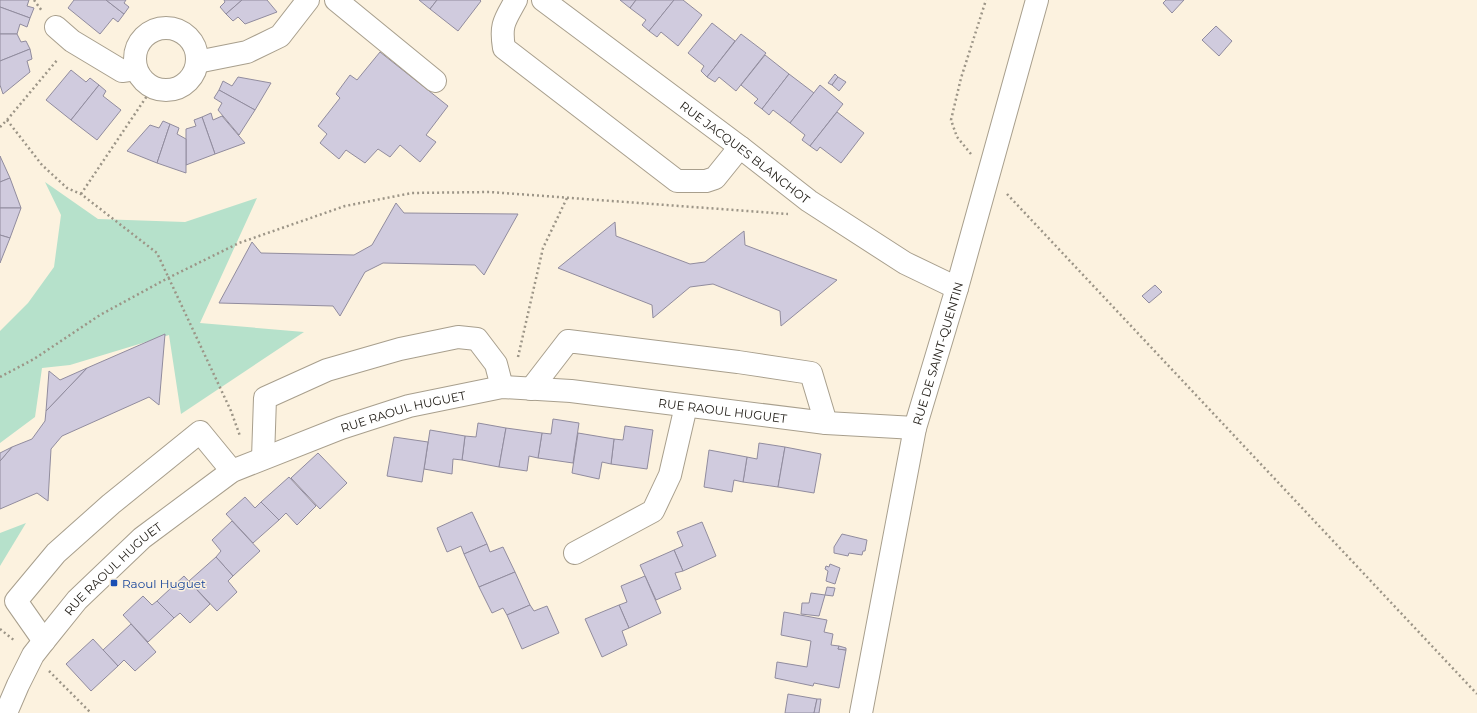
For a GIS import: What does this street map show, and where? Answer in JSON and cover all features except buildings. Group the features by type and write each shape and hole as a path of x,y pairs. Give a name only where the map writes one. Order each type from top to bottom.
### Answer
{"street":[{"path":"197,62 247,52 280,36 308,0"},
{"path":"336,0 435,81"},
{"path":"516,0 504,22 502,35 504,48 677,182 706,181 715,178 740,147"},
{"name":"RUE JACQUES BLANCHOT","path":"543,0 740,147 816,206 905,263 957,288"},
{"name":"RUE DE SAINT-QUENTIN","path":"861,713 915,428 957,288 1037,0"},
{"path":"56,27 72,41 122,71 136,69"},
{"path":"167,28 177,30 186,35 196,52 197,62 195,71 189,80 182,86 172,90 163,90 146,83 136,69 135,59 137,49 142,40 158,29 167,28"},
{"path":"44,641 16,601 56,553 111,504 200,432 249,465 265,398 327,370 400,348 458,337 477,339 516,388 568,340 811,373 826,423"},
{"name":"RUE RAOUL HUGUET","path":"6,713 9,684 77,600 142,538 249,465 341,428 409,406 516,388 571,391 826,423 915,428"},
{"path":"575,554 653,511 670,475 686,406"}],"path":[{"path":"986,0 961,78 951,120 957,137 1042,233 1477,694"},
{"path":"0,127 72,41"},
{"path":"81,194 153,87"},
{"path":"7,120 42,165 67,188 81,194 157,253 231,411 249,465"},
{"path":"0,377 34,359 100,316 168,278 239,242 346,206 360,203 412,193 490,192 789,214"},
{"path":"516,388 518,357 543,248 567,198"}],"green space":[{"path":"45,182 98,219 185,222 257,198 200,323 304,332 181,414 169,335 70,365 42,368 35,417 0,443 0,331 28,303 54,267 61,215"},
{"path":"26,523 0,566 0,533"}],"place":[{"name":"Raoul Huguet","path":"114,583"}]}
